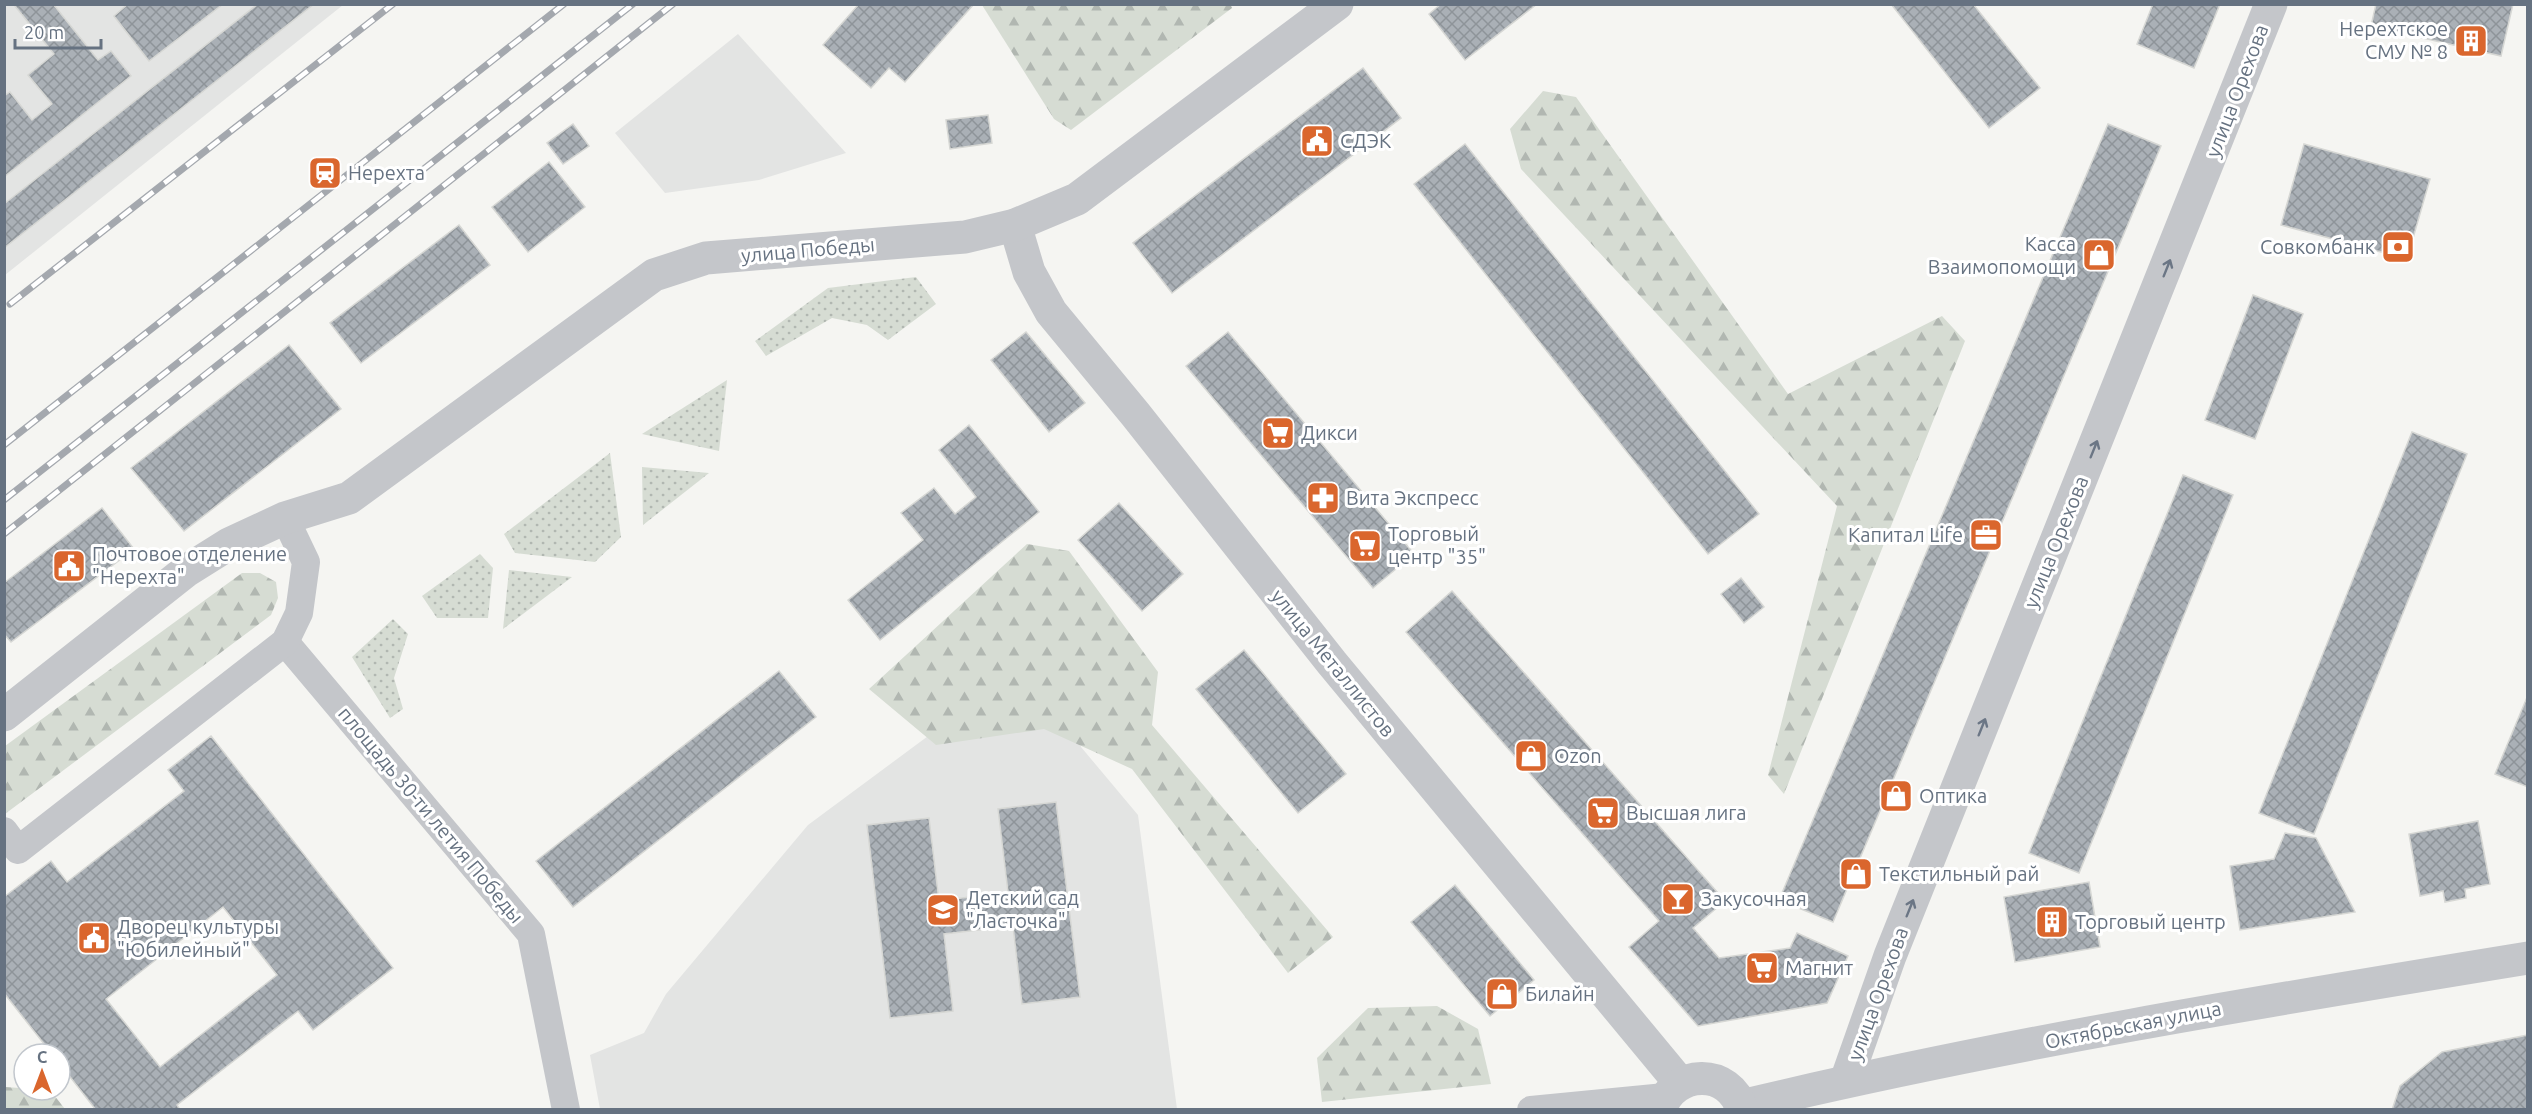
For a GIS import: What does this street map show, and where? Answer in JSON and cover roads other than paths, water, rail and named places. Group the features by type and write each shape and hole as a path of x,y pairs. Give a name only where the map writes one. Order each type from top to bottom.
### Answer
{"street":[{"name":"улица Победы","path":"4,715 186,571 229,544 285,518 350,498 654,275 706,258 965,237 1015,225 1077,199 1337,4"},
{"name":"улица Орехова","path":"1846,1081 1890,956 2271,4"},
{"name":"улица Металлистов","path":"1015,225 1029,272 1051,312 1136,415 1332,663 1668,1097"},
{"path":"4,831 18,850 285,642 299,613 306,562 285,518"},
{"name":"площадь 30-ти летия Победы","path":"285,642 531,934 566,1110"},
{"name":"Октябрьская улица","path":"1741,1108 1846,1081 2203,1011 2528,958"},
{"path":"1531,1110 1668,1097 1691,1078 1716,1080 1736,1095 1741,1108"}],"railway":[{"path":"10,304 393,4"},
{"path":"4,445 564,4"},
{"path":"4,500 633,4"},
{"path":"4,534 673,4"}],"place":[{"name":"Нерехтское СМУ № 8","path":"2471,41"},
{"name":"СДЭК","path":"1317,141"},
{"name":"Нерехта","path":"325,173"},
{"name":"Совкомбанк","path":"2398,247"},
{"name":"Касса Взаимопомощи","path":"2099,255"},
{"name":"Дикси","path":"1278,433"},
{"name":"Вита Экспресс","path":"1323,498"},
{"name":"Капитал Life","path":"1986,535"},
{"name":"Торговый центр \"35\"","path":"1365,546"},
{"name":"Почтовое отделение \"Нерехта\"","path":"69,566"},
{"name":"Ozon","path":"1531,756"},
{"name":"Оптика","path":"1896,796"},
{"name":"Высшая лига","path":"1603,813"},
{"name":"Текстильный рай","path":"1856,874"},
{"name":"Закусочная","path":"1678,899"},
{"name":"Детский сад \"Ласточка\"","path":"943,910"},
{"name":"Торговый центр","path":"2052,922"},
{"name":"Дворец культуры \"Юбилейный\"","path":"94,938"},
{"name":"Магнит","path":"1762,968"},
{"name":"Билайн","path":"1502,994"}]}
